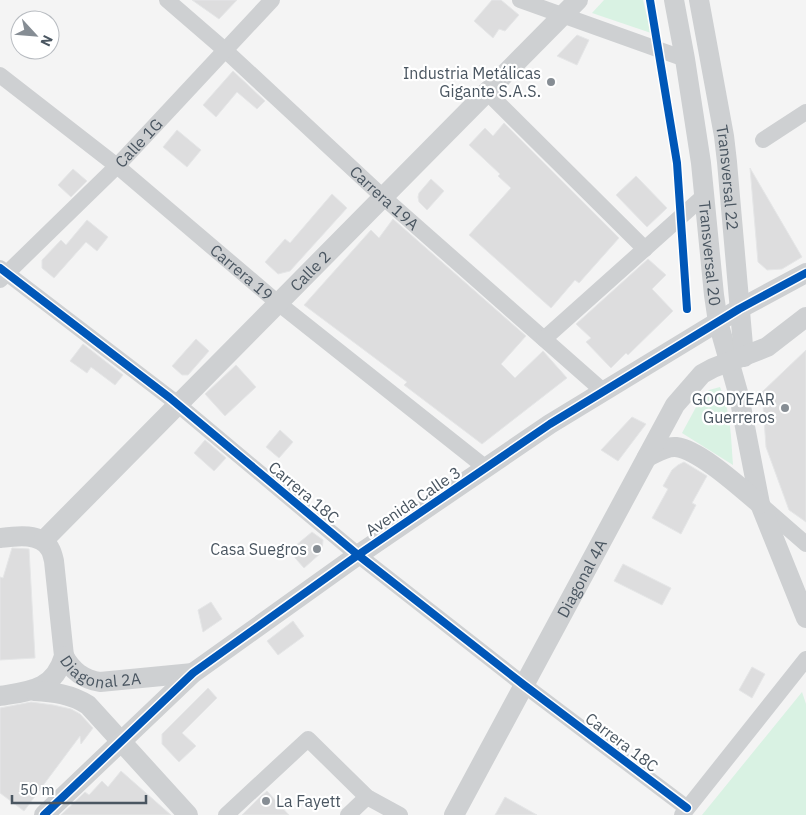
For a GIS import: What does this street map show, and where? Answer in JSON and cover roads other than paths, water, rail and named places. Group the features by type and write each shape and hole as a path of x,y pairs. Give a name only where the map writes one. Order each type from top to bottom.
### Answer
{"street":[{"name":"Carrera 19A","path":"167,0 226,51 383,197 603,391"},
{"name":"Calle 1G","path":"2,274 117,166 272,0"},
{"path":"520,0 685,59"},
{"name":"Calle 2","path":"43,541 578,0"},
{"name":"Transversal 20","path":"674,0 685,59 705,195 711,270 718,322 737,360 739,396 760,504"},
{"name":"Transversal 22","path":"699,0 725,144 739,309 737,360"},
{"name":"Carrera 19","path":"0,75 117,166 278,303 486,468"},
{"path":"487,92 645,249"},
{"path":"762,140 806,112"},
{"path":"544,339 705,195"},
{"name":"Avenida Calle 3","path":"44,815 194,673 358,555 550,424 739,309 806,272"},
{"name":"Carrera 18C","path":"2,274 178,405 358,555 684,812"},
{"path":"737,360 772,344 806,317"},
{"name":"Diagonal 4A","path":"454,815 675,405 702,374 737,360"},
{"path":"647,457 665,449 675,447 685,449 704,460 760,504 806,544"},
{"path":"760,504 806,618"},
{"path":"0,538 20,535 43,541 50,548 54,560 64,656"},
{"name":"Diagonal 2A","path":"64,656 73,670 100,682 194,673"},
{"name":"Diagonal 2A","path":"0,696 34,691 57,673 64,656"},
{"path":"684,812 806,659"},
{"path":"34,691 77,698 88,705 188,815"},
{"path":"226,815 308,739 367,797 400,815"},
{"path":"348,815 367,797"}],"place":[{"name":"Industria Metálicas Gigante S.A.S.","path":"551,82"},
{"name":"GOODYEAR Guerreros","path":"785,408"},
{"name":"Casa Suegros","path":"317,549"},
{"name":"La Fayett","path":"266,801"}]}
